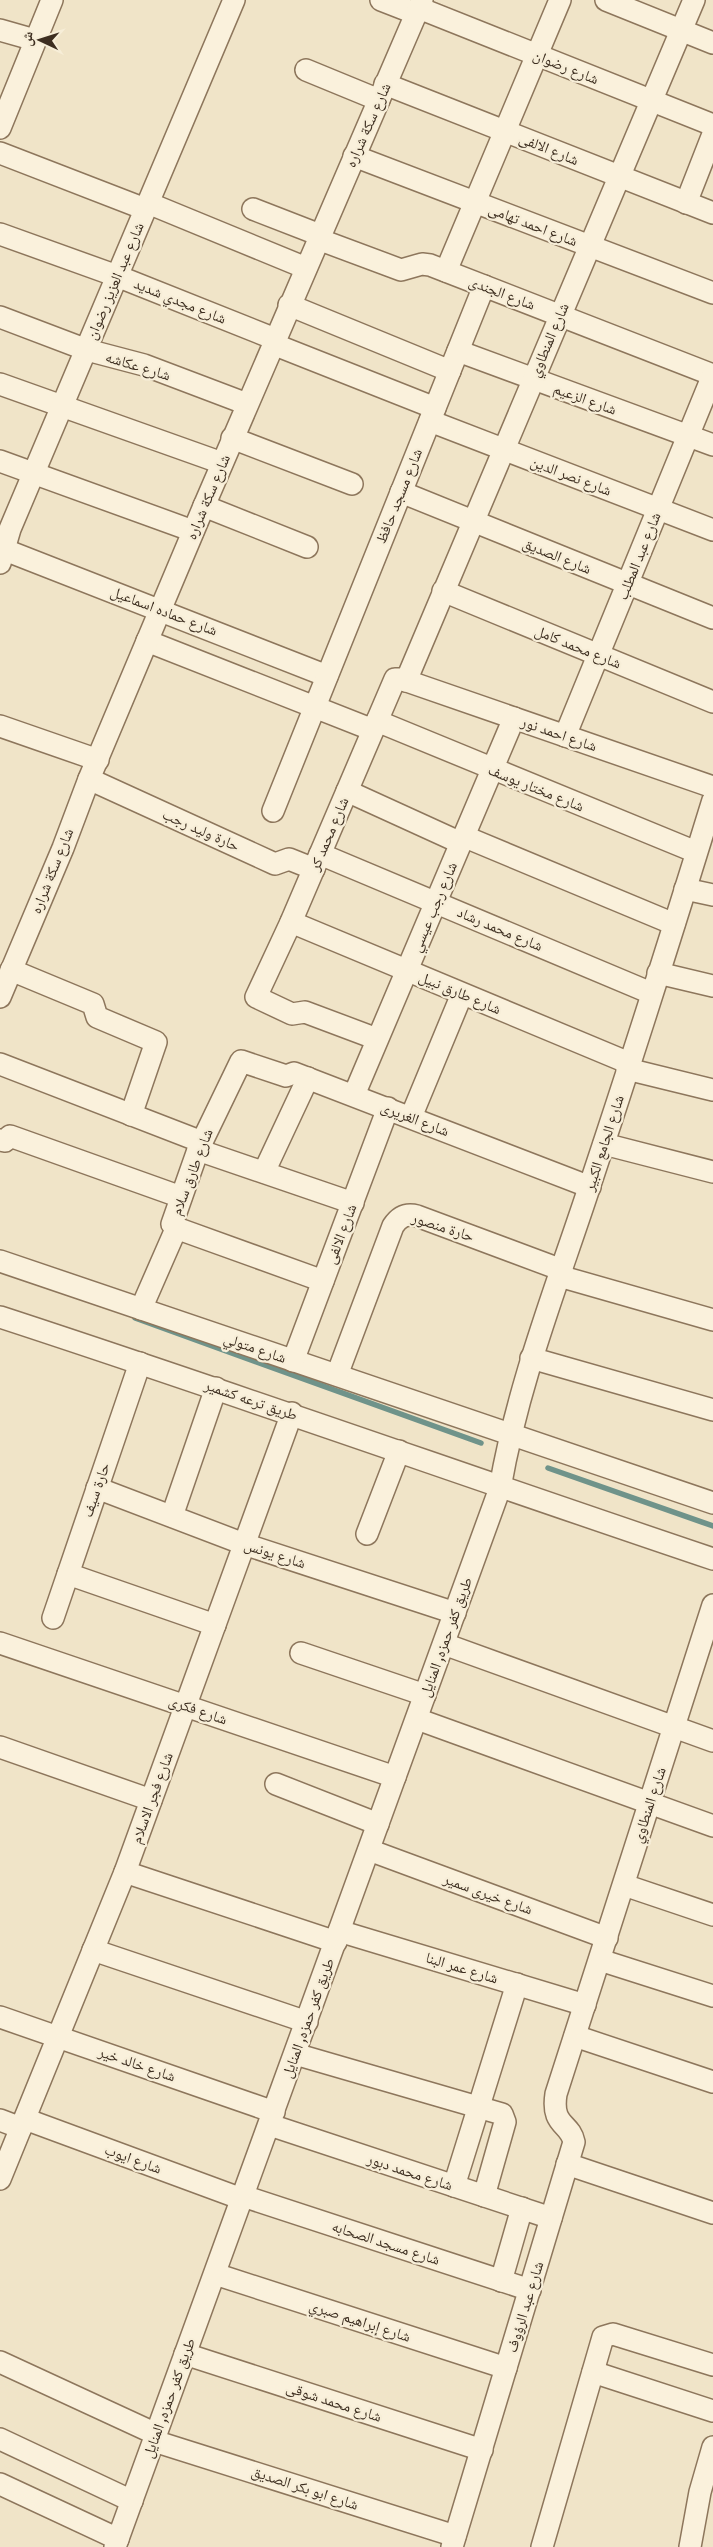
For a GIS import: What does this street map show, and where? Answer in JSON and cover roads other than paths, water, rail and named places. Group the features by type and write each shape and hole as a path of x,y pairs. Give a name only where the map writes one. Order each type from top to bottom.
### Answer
{"street":[{"path":"0,128 52,0"},
{"name":"شارع عبد العزيز رضوان","path":"1,553 234,0"},
{"name":"شارع رضوان","path":"381,0 419,7 651,102 713,125"},
{"path":"446,271 560,0"},
{"path":"606,0 713,43"},
{"name":"شارع المنطاوي","path":"406,681 694,0"},
{"name":"شارع سكة شراره","path":"0,997 232,438 419,7"},
{"path":"0,30 35,40"},
{"name":"شارع الالفى","path":"306,70 382,92 505,132 713,213"},
{"path":"686,203 713,134"},
{"path":"0,154 147,206 306,268"},
{"name":"شارع احمد تهامى","path":"354,156 713,292"},
{"name":"شارع الجندى","path":"253,209 401,270 426,264 446,271 713,375"},
{"name":"شارع مجدي شديد","path":"0,234 117,276 274,341 432,415"},
{"name":"شارع مسجد حافظ","path":"273,812 484,286"},
{"name":"شارع الزعيم","path":"289,306 454,361 533,380 713,445"},
{"name":"شارع عكاشه","path":"0,317 87,350 144,365 247,404"},
{"name":"شارع عبد المطلب","path":"565,736 713,375"},
{"path":"0,384 222,463"},
{"name":"شارع نصر الدين","path":"432,415 503,450 713,530"},
{"path":"232,438 352,484"},
{"path":"0,461 193,532"},
{"name":"شارع الصديق","path":"401,492 713,618"},
{"path":"204,506 307,547"},
{"name":"شارع حماده اسماعيل","path":"1,553 160,609 327,676"},
{"name":"شارع محمد كامل","path":"443,591 713,702"},
{"name":"شارع مختار يوسف","path":"147,640 314,707 375,726 492,770 696,852"},
{"name":"شارع محمد كر","path":"377,1040 305,1012 292,1014 256,997 292,922 393,681 398,678 406,681"},
{"name":"شارع احمد نور","path":"406,681 713,787"},
{"name":"شارع رجب عيسي","path":"354,1095 514,718"},
{"path":"0,726 98,760"},
{"name":"حارة وليد رجب","path":"89,779 275,864 289,859 317,861"},
{"path":"347,791 462,840 674,924"},
{"name":"شارع الجامع الكبير","path":"500,1488 510,1433 531,1358 590,1187 696,852 709,823 713,800"},
{"name":"شارع محمد رشاد","path":"317,861 436,903 652,993"},
{"path":"685,889 713,895"},
{"name":"شارع طارق نبيل","path":"292,922 628,1066 713,1090"},
{"path":"11,970 93,1004 97,1017 156,1042 131,1115"},
{"path":"658,973 713,986"},
{"path":"411,1117 462,994"},
{"name":"شارع الغريرى","path":"241,1061 286,1076 294,1072 590,1187"},
{"name":"شارع طارق سلام","path":"142,1309 176,1228 172,1224 200,1146 241,1061"},
{"path":"0,1064 131,1115 264,1172 353,1203"},
{"path":"264,1172 308,1078"},
{"name":"شارع الالفى","path":"293,1361 388,1108"},
{"path":"0,1140 5,1141 10,1136 181,1197"},
{"path":"604,1144 713,1172"},
{"name":"حارة منصور","path":"337,1376 393,1226 400,1218 406,1215 417,1216 560,1273"},
{"path":"176,1228 323,1281"},
{"name":"شارع متولي","path":"0,1261 713,1503"},
{"path":"560,1273 713,1320"},
{"name":"طريق ترعه كشمير","path":"0,1317 216,1388 500,1488 713,1559"},
{"path":"531,1358 713,1410"},
{"name":"حارة سيف","path":"53,1618 140,1363"},
{"path":"172,1516 216,1388"},
{"name":"شارع فجر الاسلام","path":"0,2179 125,1872 292,1414"},
{"path":"367,1534 399,1452"},
{"name":"شارع يونس","path":"97,1488 244,1544 455,1613"},
{"name":"طريق كفر حمزه, المنايل","path":"116,2543 500,1488"},
{"path":"68,1574 214,1625"},
{"name":"شارع المنطاوي","path":"575,2036 674,1728 706,1649 713,1605"},
{"name":"شارع فكرى","path":"0,1643 396,1777"},
{"path":"444,1644 713,1741"},
{"path":"301,1653 425,1695"},
{"path":"417,1719 713,1826"},
{"path":"0,1747 151,1800"},
{"path":"276,1784 378,1824"},
{"name":"شارع خيرى سمير","path":"369,1850 607,1938"},
{"name":"شارع عمر البنا","path":"125,1872 337,1936 517,1984 585,2005"},
{"path":"624,1885 713,1915"},
{"path":"93,1950 307,2022"},
{"path":"600,1960 713,1996"},
{"path":"454,2186 517,1984"},
{"name":"شارع خالد خير","path":"0,2017 272,2118"},
{"path":"575,2036 713,2082"},
{"name":"شارع عبد الرؤوف","path":"454,2542 567,2164 573,2138 558,2119 554,2103 575,2036"},
{"path":"295,2054 480,2106 502,2114 504,2118 484,2196"},
{"name":"شارع محمد دبور","path":"272,2118 454,2186 551,2218"},
{"name":"شارع ايوب","path":"0,2120 23,2123 243,2197"},
{"path":"567,2164 713,2213"},
{"name":"شارع مسجد الصحابه","path":"243,2197 530,2290"},
{"path":"500,2281 522,2208"},
{"name":"شارع إبراهيم صبري","path":"215,2274 506,2368"},
{"path":"542,2547 603,2337 609,2334 713,2365"},
{"name":"شارع محمد شوقى","path":"186,2354 482,2450"},
{"name":"شارع ابو بكر الصديق","path":"0,2362 155,2437 454,2542"},
{"path":"593,2372 713,2411"},
{"path":"0,2439 132,2501"},
{"path":"690,2547 707,2495 713,2447"},
{"path":"0,2484 116,2543"}],"waterway":[{"path":"135,1318 481,1443"},
{"path":"548,1468 713,1526"}]}
